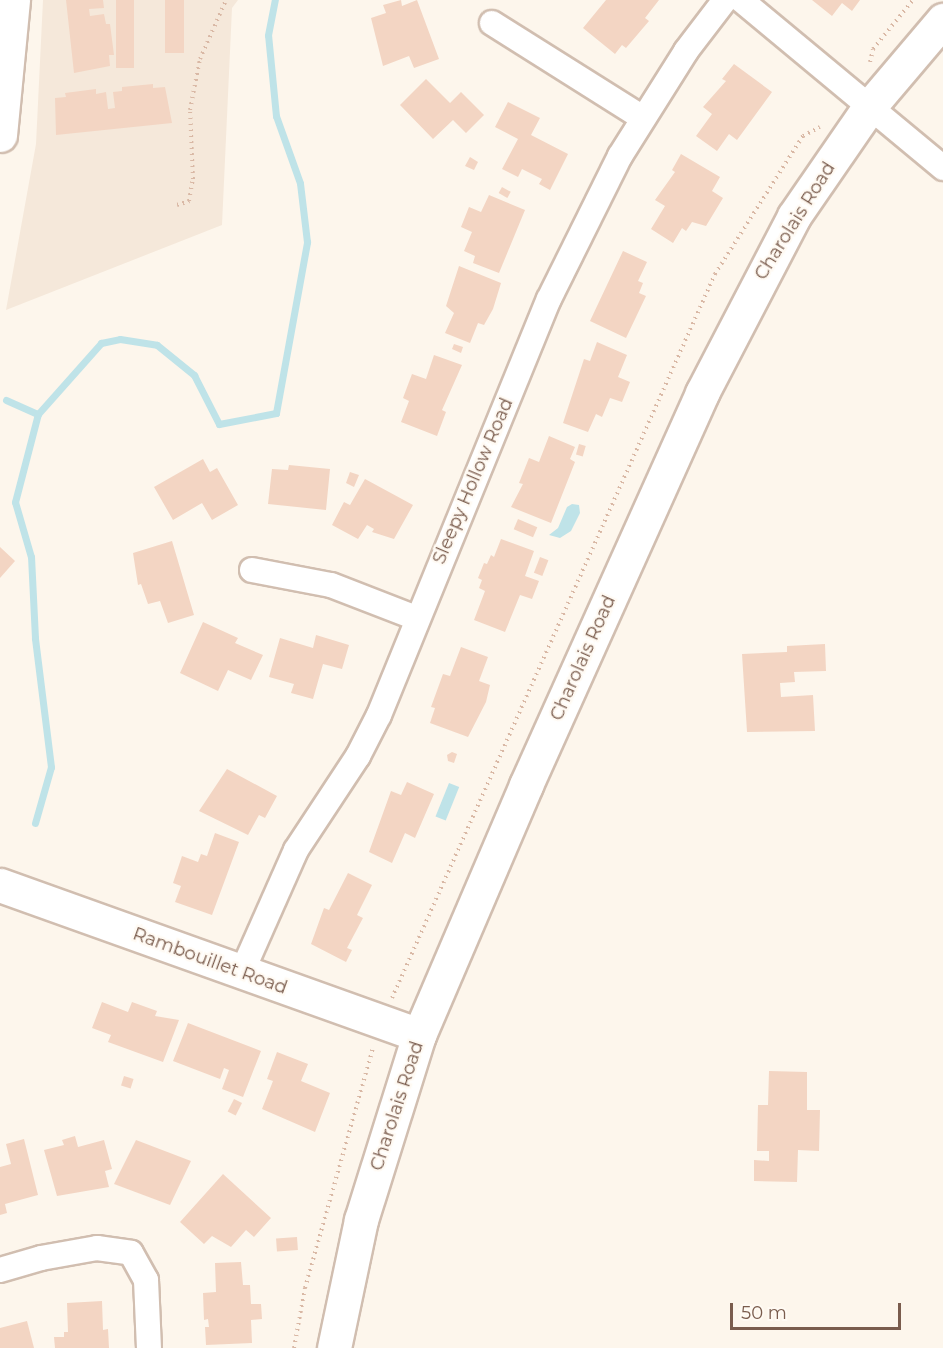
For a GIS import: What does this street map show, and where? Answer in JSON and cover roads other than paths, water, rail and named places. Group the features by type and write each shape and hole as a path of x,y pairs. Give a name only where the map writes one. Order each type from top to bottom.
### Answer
{"street":[{"path":"0,135 13,0"},
{"name":"Sleepy Hollow Road","path":"242,972 296,850 358,756 379,715 416,618 549,299 643,118 686,51 725,0"},
{"path":"741,0 943,168"},
{"name":"Charolais Road","path":"334,1348 361,1220 419,1035 526,785 717,362 794,216 870,106 943,20"},
{"path":"492,23 643,118"},
{"path":"252,570 331,585 416,618"},
{"name":"Rambouillet Road","path":"0,885 419,1035"},
{"path":"0,1270 40,1258 97,1248 131,1253 146,1280 149,1348"}],"water":[{"path":"572,504 579,505 580,513 571,531 560,538 549,535 558,528 567,507"},
{"path":"449,783 459,787 446,820 436,816"}],"waterway":[{"path":"35,823 51,767 35,638 31,557 15,502 38,414 101,343 120,339 157,345 194,375 219,424 276,413 307,242 300,183 276,116 268,35 275,0"},
{"path":"6,400 38,414"}]}
